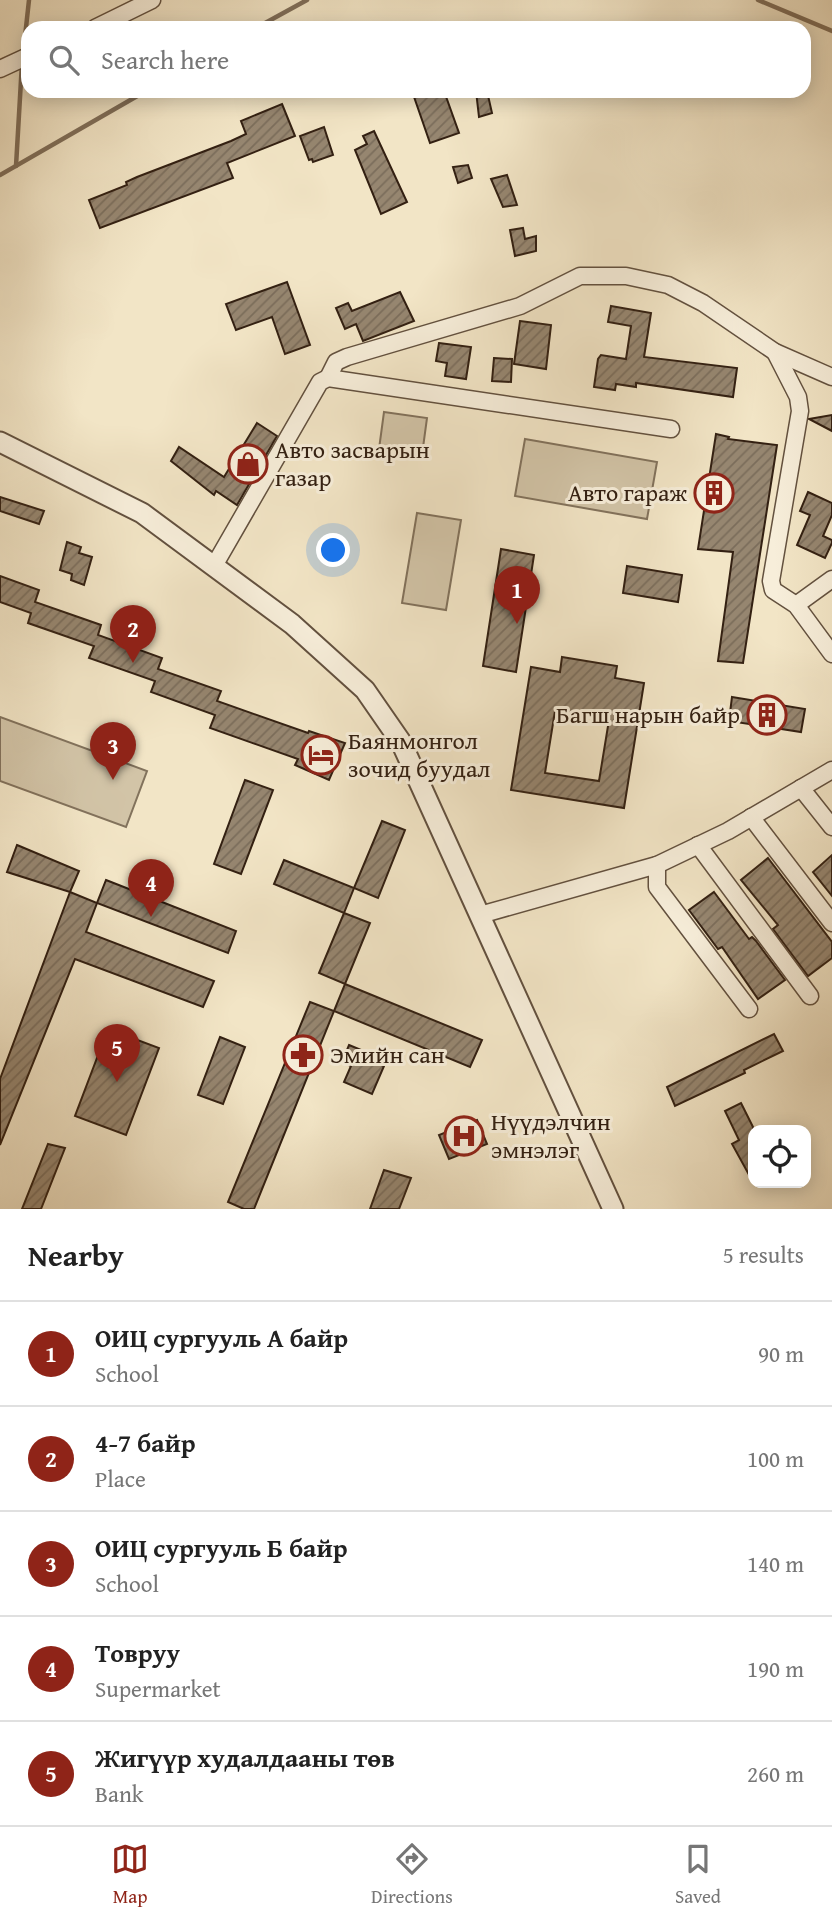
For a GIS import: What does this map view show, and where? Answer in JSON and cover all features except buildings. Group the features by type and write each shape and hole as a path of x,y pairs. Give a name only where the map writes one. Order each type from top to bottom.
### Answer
{"street":[{"path":"109,21 152,0"},
{"path":"0,69 21,59"},
{"path":"328,378 336,362 520,306 580,276 626,276 668,285 703,303 775,352 832,377"},
{"path":"775,352 798,397 800,411 771,581 773,590 796,605 832,654"},
{"path":"214,566 320,382 328,378 671,429"},
{"path":"0,442 142,513 292,624 365,690 401,742 612,1209"},
{"path":"796,605 832,579"},
{"path":"481,915 657,865 751,817 832,771"},
{"path":"801,788 832,827"},
{"path":"751,817 832,923"},
{"path":"698,845 810,996"},
{"path":"657,865 657,887 749,1009"}],"shaded area":[{"path":"384,412 427,418 422,455 379,449"},
{"path":"525,439 657,462 647,519 515,496"},
{"path":"417,513 461,520 446,610 402,603"},
{"path":"0,717 147,771 126,827 0,781"}],"waterway":[{"path":"27,21 29,0"},
{"path":"269,21 307,0"},
{"path":"758,0 808,21"},
{"path":"811,22 832,31"},
{"path":"16,166 21,80"},
{"path":"0,175 134,98"}],"place":[{"name":"Авто засварын газар","path":"248,464"},
{"name":"Авто гараж","path":"714,493"},
{"name":"ОИЦ сургууль А байр","path":"517,624"},
{"name":"4-7 байр","path":"133,663"},
{"name":"Багш нарын байр","path":"767,715"},
{"name":"Баянмонгол зочид буудал","path":"321,755"},
{"name":"ОИЦ сургууль Б байр","path":"113,780"},
{"name":"Товруу","path":"151,917"},
{"name":"Эмийн сан","path":"303,1055"},
{"name":"Жигүүр худалдааны төв","path":"117,1082"},
{"name":"Нүүдэлчин эмнэлэг","path":"464,1136"}]}
